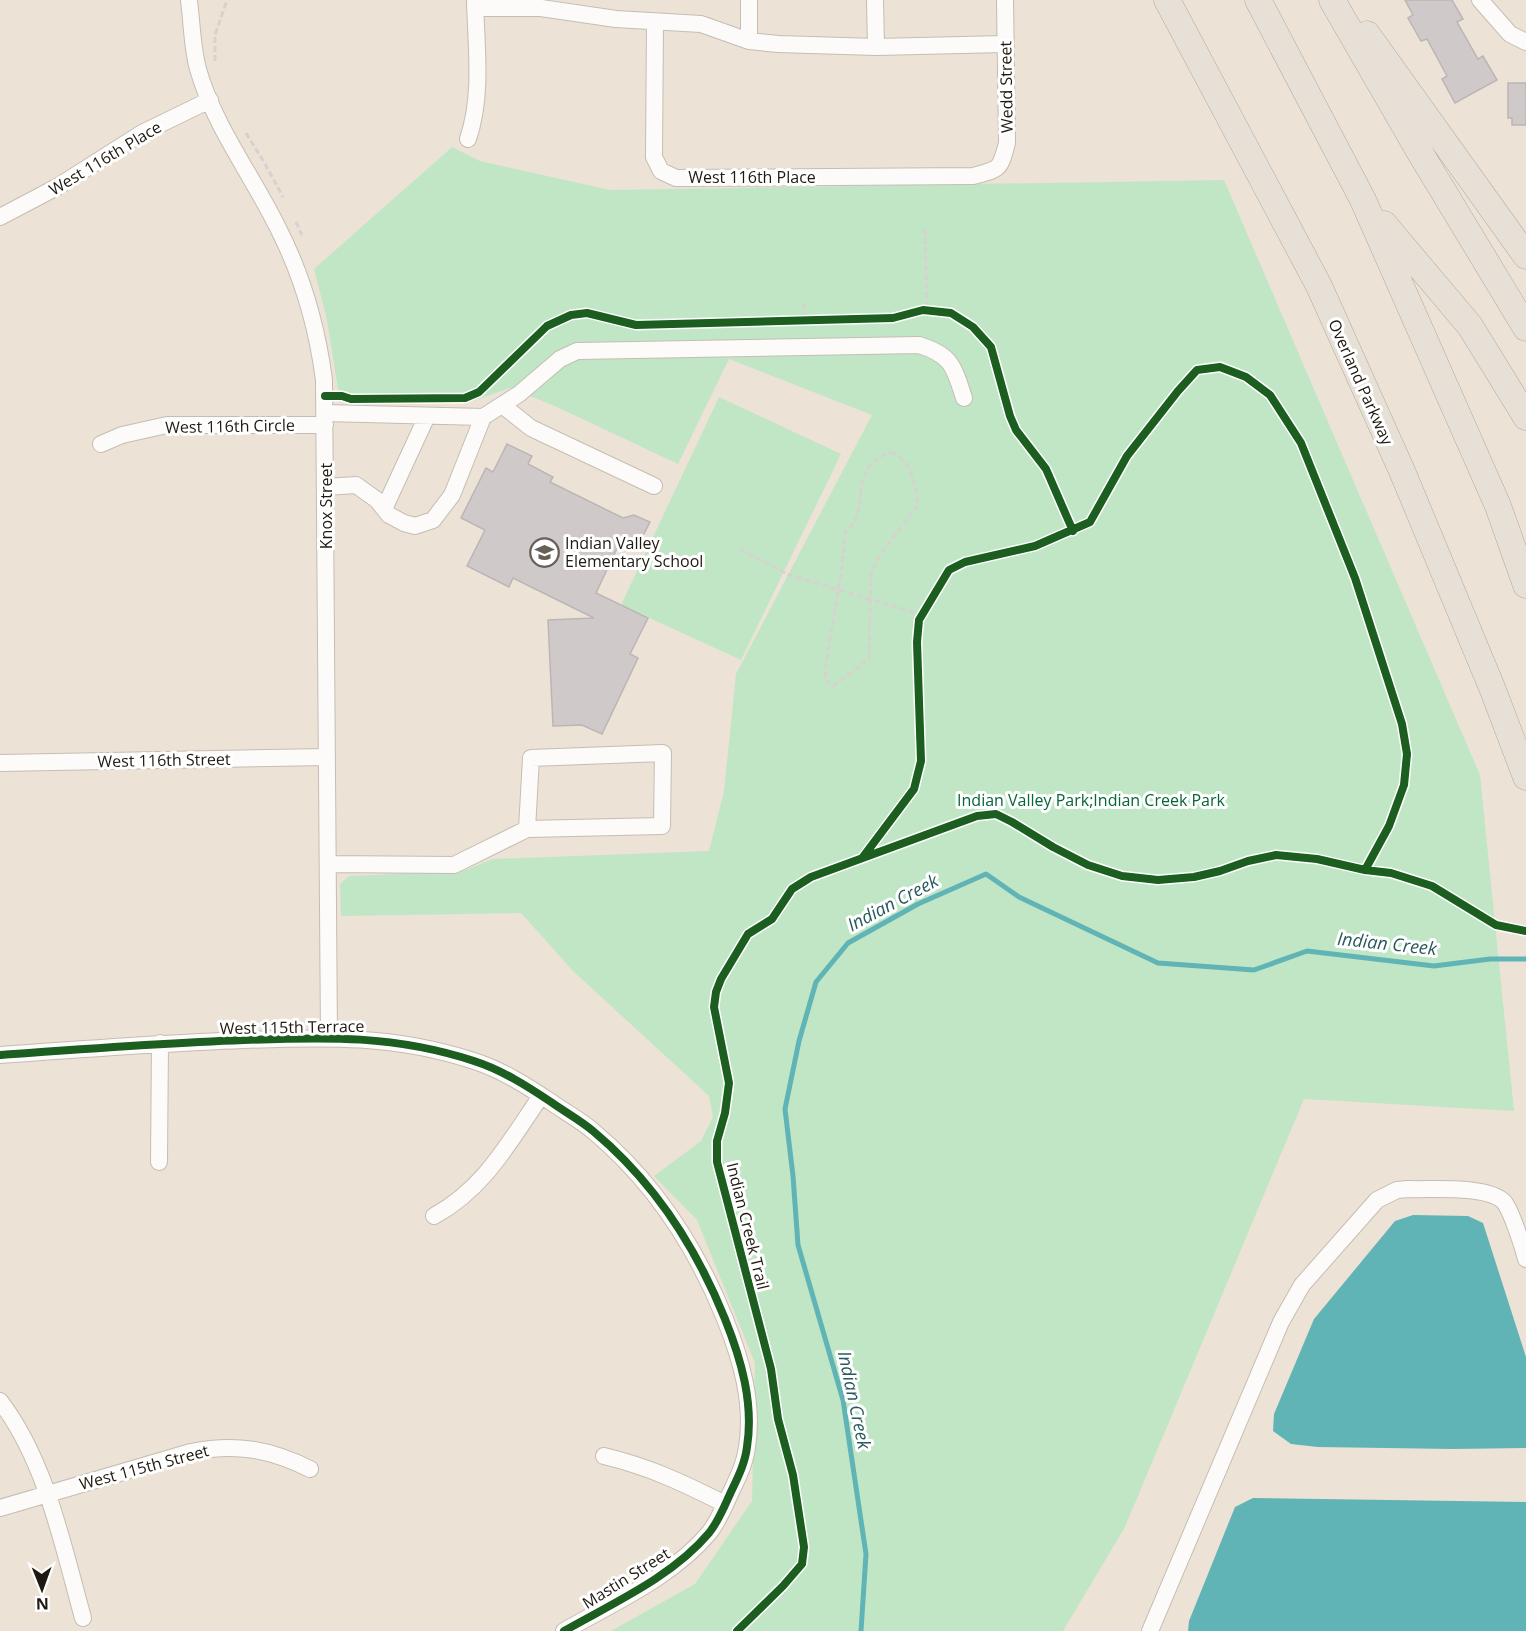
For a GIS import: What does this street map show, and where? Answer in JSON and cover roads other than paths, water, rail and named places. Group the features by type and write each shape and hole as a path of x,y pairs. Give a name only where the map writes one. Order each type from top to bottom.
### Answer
{"highway":[{"name":"Overland Parkway","path":"1167,0 1318,286 1402,471 1493,690 1526,777"},
{"path":"1258,0 1363,200 1498,506 1526,585"},
{"path":"1332,0 1413,141 1526,328"},
{"path":"1343,0 1526,255"},
{"path":"1363,200 1470,326 1526,417"}],"street":[{"path":"749,0 749,41"},
{"path":"875,0 876,47"},
{"name":"Wedd Street","path":"994,171 1002,164 1007,143 1005,0"},
{"path":"1480,0 1510,34 1526,42"},
{"name":"Knox Street","path":"189,1 198,69 222,129 278,228 300,277 314,322 321,359 326,487 329,1038"},
{"path":"468,139 475,119 477,99 475,4 542,8 583,7 655,22 701,24 749,41 778,44 876,47 1005,44"},
{"name":"West 116th Place","path":"655,22 654,157 661,171 676,178 973,176 994,171"},
{"name":"West 116th Place","path":"0,217 57,187 142,133 210,100"},
{"path":"326,487 356,485 377,500 389,515 404,523 414,526 433,520 452,495 483,417 519,394 560,359 577,351 920,345 937,351 955,368 964,398"},
{"path":"502,405 531,428 654,486"},
{"path":"384,509 428,416"},
{"name":"West 116th Circle","path":"101,444 122,435 167,425 428,416 483,417"},
{"path":"328,864 454,865 527,829 662,826 663,753 531,758 527,829"},
{"name":"West 116th Street","path":"0,763 327,757"},
{"name":"West 115th Terrace","path":"0,1055 160,1043 329,1038 400,1042 478,1062 504,1073 591,1129 622,1158 654,1194 684,1235 711,1284 721,1309"},
{"path":"159,1162 160,1043"},
{"path":"434,1216 453,1205 484,1177 541,1096"},
{"path":"1150,1631 1281,1322 1302,1285 1377,1200 1397,1190 1408,1189 1486,1192 1504,1202 1520,1238 1526,1259"},
{"name":"Mastin Street","path":"564,1631 678,1563 710,1532 725,1504 743,1466 749,1419 745,1384 733,1339 721,1309"},
{"path":"0,1401 25,1439 46,1494 83,1618"},
{"name":"West 115th Street","path":"0,1508 191,1452 212,1448 264,1451 286,1457 310,1469"},
{"path":"604,1455 641,1465 725,1504"}],"water":[{"path":"1413,1215 1468,1216 1483,1223 1526,1357 1526,1448 1318,1447 1291,1444 1273,1431 1274,1414 1314,1319 1395,1221"},
{"path":"1253,1498 1526,1502 1526,1631 1188,1631 1189,1621 1235,1507"}],"waterway":[{"name":"Indian Creek","path":"861,1631 866,1554 843,1400 798,1245 785,1109 799,1041 816,982 848,943 918,904 986,874 1019,897 1158,963 1254,970 1307,951 1434,966 1490,959 1526,959"}],"place":[{"name":"Indian Valley Elementary School","path":"544,552"}],"park label":[{"name":"Indian Valley Park;Indian Creek Park","path":"1091,800"}]}
